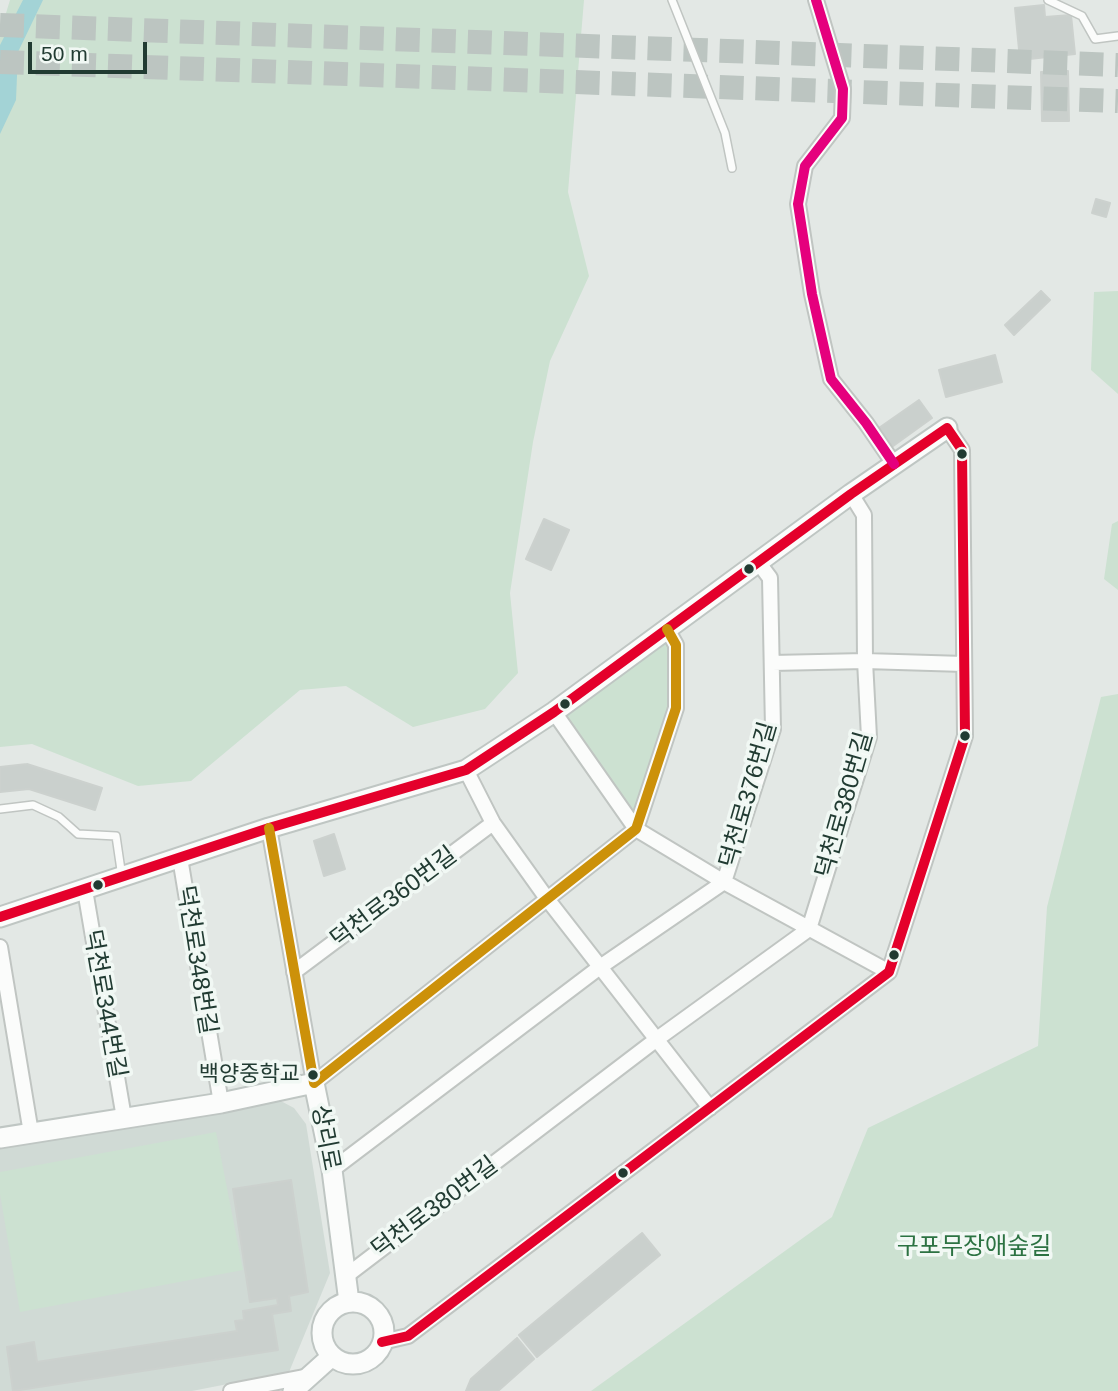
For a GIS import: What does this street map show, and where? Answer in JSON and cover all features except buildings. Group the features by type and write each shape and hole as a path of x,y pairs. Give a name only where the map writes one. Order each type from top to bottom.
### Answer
{"main road":[{"path":"0,917 269,828 466,770 554,712 851,494 947,428"},
{"name":"상리로","path":"0,1138 221,1103 314,1083 332,1170 349,1302"},
{"path":"359,1303 376,1313 382,1322 382,1342 378,1351 361,1362 351,1364 332,1356 322,1339 325,1319 339,1305 359,1303"},
{"path":"293,1391 332,1356"}],"street":[{"path":"816,0 843,89 842,118 805,166 798,204 812,294 831,379 894,464"},
{"path":"382,1342 408,1336 890,972 965,736 962,450 947,428"},
{"name":"덕천로380번길","path":"346,1276 657,1039 809,929 869,737 865,661 864,515 851,494"},
{"name":"덕천로376번길","path":"332,1170 600,967 724,882 773,729 770,578 758,562"},
{"path":"269,828 314,1083 636,829 676,708 676,645 667,629"},
{"path":"772,663 865,661 964,664"},
{"path":"554,712 636,829 724,882 890,972"},
{"path":"466,770 493,823 548,900 710,1108"},
{"name":"덕천로360번길","path":"294,972 493,823"},
{"name":"덕천로348번길","path":"180,858 221,1103"},
{"name":"덕천로344번길","path":"85,890 124,1118"},
{"path":"0,947 31,1133"},
{"path":"231,1391 310,1376"}],"lane":[{"path":"671,0 725,133 732,168"},
{"path":"1048,0 1082,16 1095,39 1118,36"},
{"path":"0,809 33,805 59,817 78,834 116,836 122,877"}],"shaded area":[{"path":"277,1099 294,1108 306,1124 330,1273 289,1372 192,1391 0,1391 0,1148"}],"green space":[{"path":"10,0 584,0 568,192 589,276 550,361 533,442 510,593 518,673 485,709 413,727 346,686 300,690 191,781 138,786 32,744 0,747 0,33"},
{"path":"1118,291 1118,394 1091,370 1094,292"},
{"path":"1118,521 1118,590 1104,579 1112,524"},
{"path":"666,635 673,650 674,709 636,821 561,712"},
{"name":"구포무장애숲길","path":"1118,694 1118,1391 591,1391 832,1217 868,1128 1038,1046 1047,907 1101,697"},
{"path":"216,1132 243,1270 20,1312 0,1194 0,1172"}],"water":[{"path":"23,0 43,0 18,52 16,100 0,134 0,45"}],"tunnel":[{"path":"0,25 1118,65"},
{"path":"0,62 1118,101"}],"transit line":[{"path":"816,0 843,89 842,118 805,166 798,204 812,294 831,379 894,464"},
{"path":"0,917 269,828 466,770 554,712 851,494 947,428 962,450 965,736 889,972 408,1336 382,1342"},
{"path":"269,828 314,1083 636,829 676,708 676,645 667,629"}],"place":[{"name":"백양중학교","path":"313,1075"}]}
